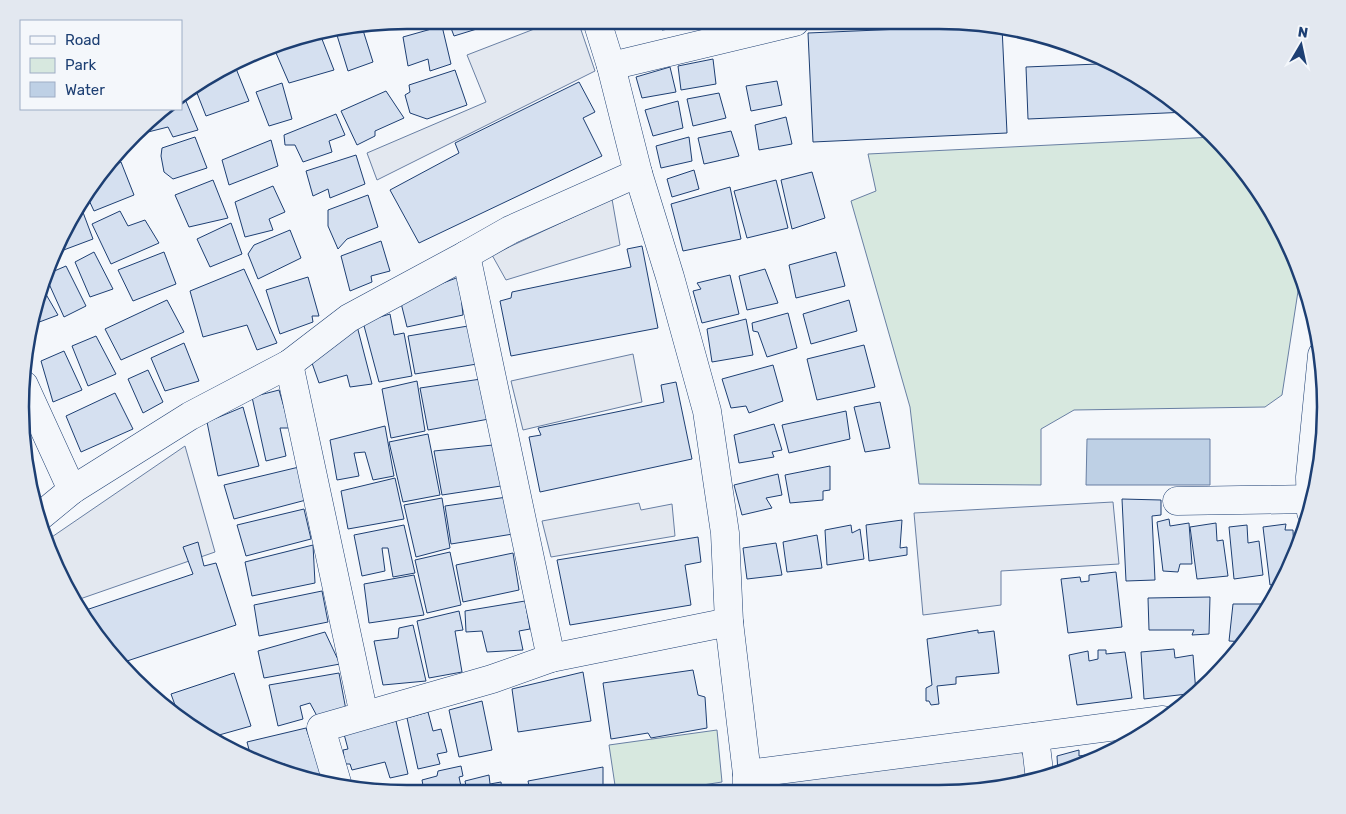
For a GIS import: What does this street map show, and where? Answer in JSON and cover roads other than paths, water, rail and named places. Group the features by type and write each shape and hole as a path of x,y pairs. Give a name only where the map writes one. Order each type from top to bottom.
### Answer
{"street":[{"path":"599,29 611,66 638,173 670,276 706,410 725,533 729,622 747,783 1035,737 1149,722"},
{"path":"611,66 766,29"},
{"path":"44,513 72,490 190,416 289,364 349,318 510,230 638,173"},
{"path":"466,255 550,658"},
{"path":"289,364 364,715"},
{"path":"29,397 72,490"},
{"path":"1310,480 1317,406"},
{"path":"1178,501 1305,503"},
{"path":"336,778 321,728 492,679 550,658 729,622"},
{"path":"1035,737 1039,771"}],"water":[{"path":"1087,439 1210,439 1210,485 1086,485"}]}
